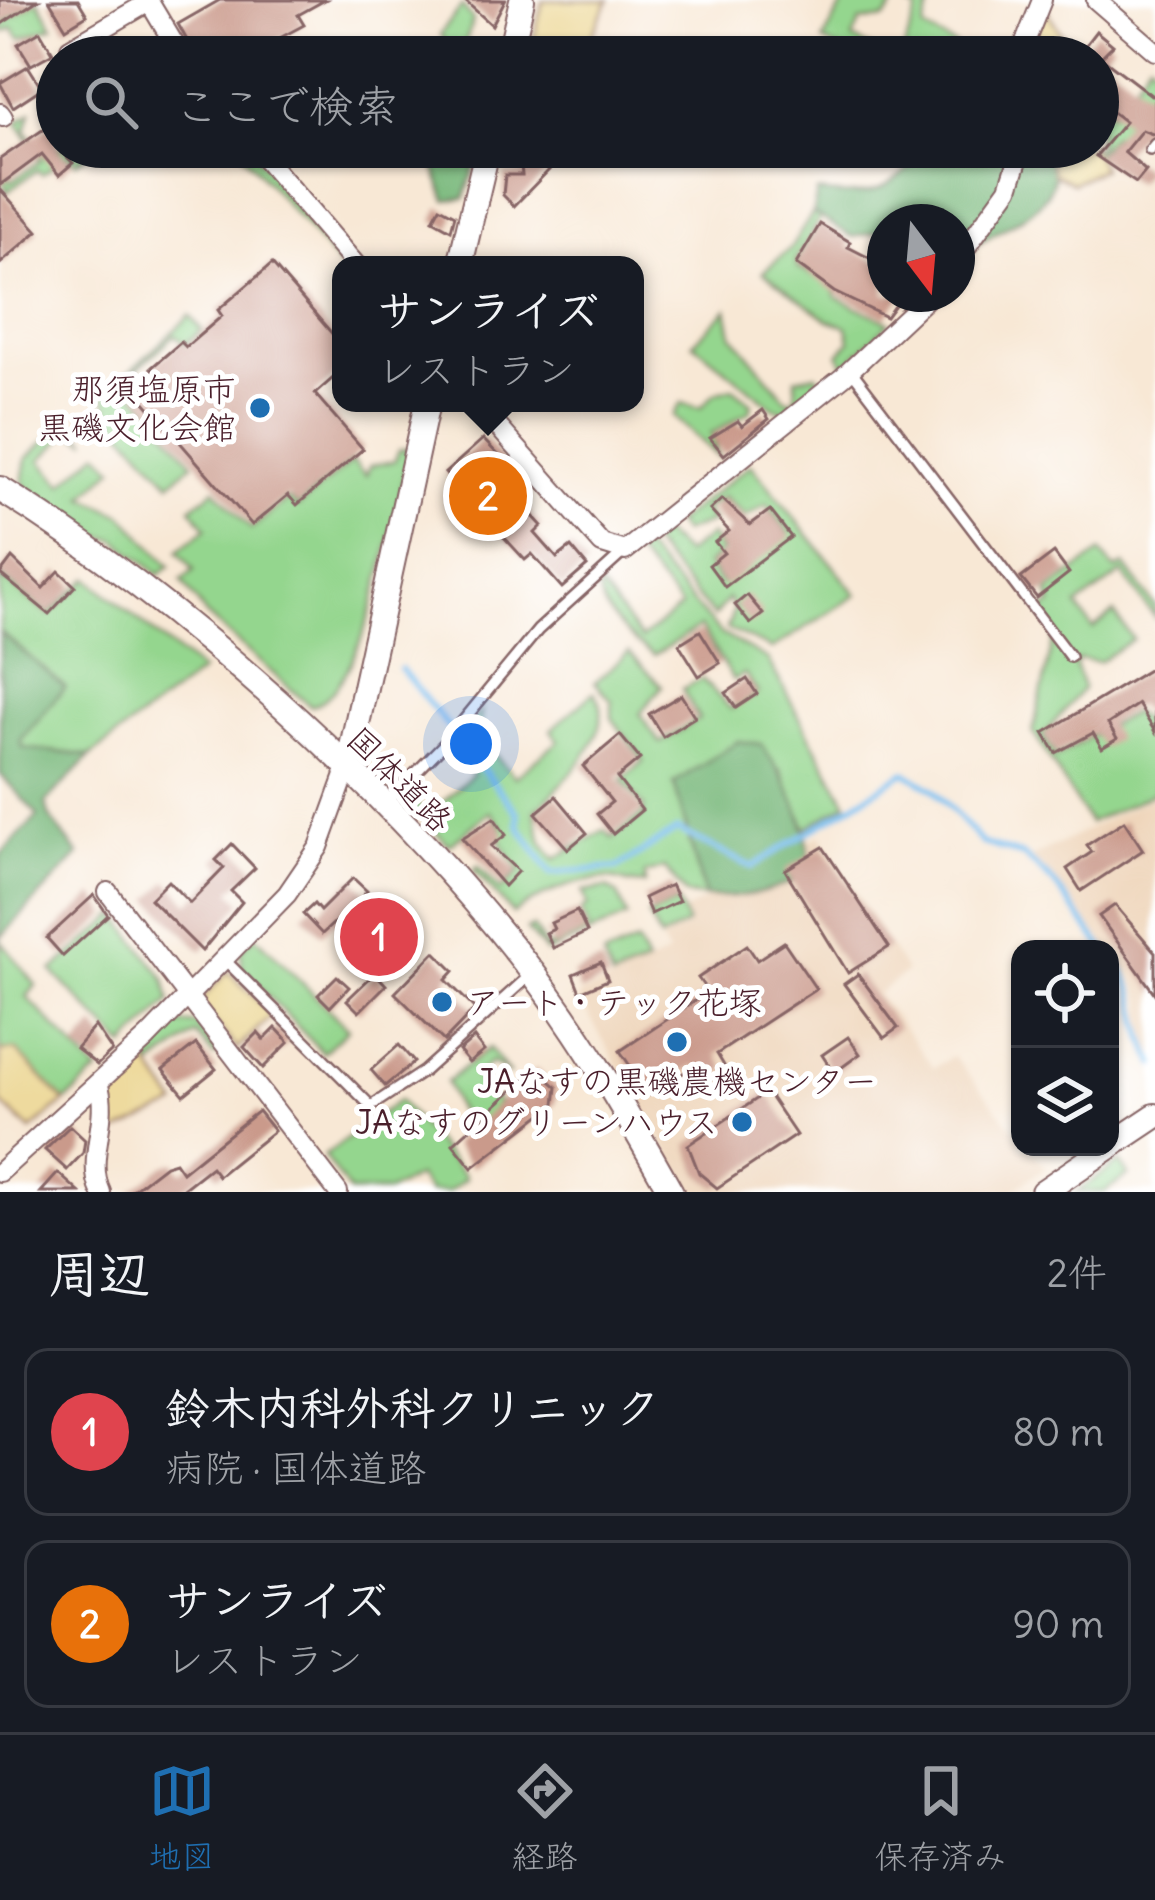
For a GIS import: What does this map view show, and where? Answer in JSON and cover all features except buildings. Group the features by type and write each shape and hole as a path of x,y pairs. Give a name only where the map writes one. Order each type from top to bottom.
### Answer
{"street":[{"path":"513,36 522,0"},
{"path":"1027,36 1042,0"},
{"path":"1096,0 1155,51"},
{"path":"89,36 148,1 169,36"},
{"path":"273,168 348,256"},
{"path":"462,256 483,168"},
{"path":"975,235 1009,188 1016,168"},
{"path":"485,412 602,544 625,551 851,370 912,312"},
{"path":"0,1172 185,998 305,872 347,770 425,412"},
{"name":"国体道路","path":"0,489 160,603 383,806 480,908 532,973 586,1047 671,1192"},
{"path":"108,892 338,1192"},
{"path":"98,1083 104,1101 95,1176 100,1192"},
{"path":"1119,1141 1155,1116"},
{"path":"1043,1192 1097,1156"}],"lane":[{"path":"851,370 1070,657"},
{"path":"383,806 444,744 538,630 625,551"},
{"path":"223,958 371,1106 424,1071 532,973"}],"shaded area":[{"path":"1155,796 1155,1058 1142,1035 1143,1003 1132,976 1119,961 1119,940 1101,940 1031,858"},
{"path":"820,835 906,972 877,994 934,1068 953,1056 1011,1125 1011,1156 1037,1156 1046,1167 1011,1192 692,1192 578,997 668,955 661,941 689,926 684,912"}],"green space":[{"path":"38,0 53,26 20,38 13,28 6,32 1,25"},
{"path":"846,0 899,0 885,19 860,22 854,36 826,36"},
{"path":"899,0 931,0 924,29 937,36 909,36 918,11"},
{"path":"462,6 473,20 467,36 440,34"},
{"path":"1149,60 1155,65 1155,87 1127,118 1125,145 1119,140 1119,107"},
{"path":"31,112 26,130 36,152 17,122"},
{"path":"36,164 36,168 51,168 42,174 37,170 7,192 0,172 12,181"},
{"path":"255,168 266,168 339,256 332,258"},
{"path":"435,168 474,168 465,198 446,200"},
{"path":"908,168 1053,168 1048,193 1038,205 975,246 975,204 867,204 867,234 853,237 813,213 817,192 853,194 892,182"},
{"path":"813,213 820,218 796,259 797,268 835,286 836,297 889,322 845,366 839,354 850,341 847,327 827,319 763,272 791,248"},
{"path":"727,309 732,334 786,399 795,401 796,378 816,374 820,379 819,387 790,412 774,408 693,343"},
{"path":"190,316 202,330 185,344 175,335 125,380 193,463 170,483 112,418 104,395"},
{"path":"733,388 752,403 750,411 711,434 718,457 673,416 681,403 700,408 715,393"},
{"path":"69,420 88,441 70,432 41,460 63,484 99,452 114,468 84,497 123,515 170,566 159,575 117,540 90,534 32,494 23,482 27,458"},
{"path":"410,448 388,550 363,634 348,669 330,694 310,706 206,615 182,581 194,570 178,551 207,528 191,508 215,489 251,529 288,499 298,507 352,461 366,476 370,466 394,461 399,450"},
{"path":"751,464 857,595 772,649 727,629 734,609 728,599 714,617 650,543 661,533 685,554 710,535 721,552 707,565 721,584 789,533 767,504 746,517 723,497 704,509 712,522 682,533 675,523"},
{"path":"642,547 720,633 768,660 847,803 806,828 780,769 674,783 705,897 686,895 665,868 645,874 645,884 606,879 568,886 513,914 474,870 478,866 501,890 520,871 501,843 502,825 490,812 449,845 403,799 408,794 428,815 473,774 452,748 481,711 481,740 515,777 559,741 551,730 594,692 601,707 595,740 535,810 542,842 555,859 604,830 613,838 643,814 644,807 622,780 644,761 612,718 612,701 595,682 629,652 662,686 640,714 660,743 699,719 682,689 702,679 731,709 758,693 745,674 733,680 700,627 654,655 617,624 603,604 598,584 641,639 681,607 635,553"},
{"path":"1101,552 1115,570 1124,565 1155,606 1155,618 1122,573 1077,606 1093,629 1114,613 1133,639 1099,662 1079,659 1075,665 1083,688 1043,736 1056,757 1133,712 1155,732 1155,792 1089,823 1033,732 1055,632 1042,611 1052,604 1048,592"},
{"path":"0,577 49,615 88,578 201,672 91,756 23,749 21,741 64,687 0,632"},
{"path":"0,632 65,687 21,740 23,748 91,756 46,803 49,816 79,855 0,938 0,855 38,816 0,774"},
{"path":"738,741 761,744 789,789 807,838 808,873 759,893 705,897 674,783"},
{"path":"607,888 618,895 627,917 546,953 527,930 533,927 546,948 589,929 581,911 588,906 583,892"},
{"path":"678,903 687,924 660,939 648,916"},
{"path":"117,915 165,979 170,1001 125,1047 52,971"},
{"path":"255,935 348,1029 323,1053 242,969 241,951"},
{"path":"0,940 36,985 27,997 98,1073 65,1102 16,1051 0,1051"},
{"path":"637,943 647,964 612,979 603,957"},
{"path":"175,1024 197,1024 219,1052 214,1056 196,1034 152,1067 146,1060"},
{"path":"489,1048 510,1075 491,1062 475,1076 499,1103 479,1128 457,1109 446,1082"},
{"path":"399,1100 466,1178 448,1192 429,1192 417,1177 387,1192 349,1192 324,1156"},
{"path":"1120,1162 1129,1175 1104,1192 1076,1192"}],"sand":[{"path":"543,0 609,0 591,36 534,36"},
{"path":"1046,9 1063,36 1034,36"},
{"path":"1051,168 1102,168 1073,183 1053,174"},
{"path":"228,971 272,1015 237,1049 199,1002"},
{"path":"16,1050 65,1102 31,1130 0,1102 0,1051"},
{"path":"143,1056 177,1105 108,1137 105,1086"}],"waterway":[{"path":"401,669 518,813 519,826 551,873 617,868 677,830 752,867 905,772 933,789 982,843 1024,856 1053,882 1097,940"},
{"path":"1119,966 1134,995 1155,1065"}],"place":[{"name":"那須塩原市 黒磯文化会館","path":"260,408"},
{"name":"サンライズ","path":"488,496"},
{"name":"鈴木内科外科クリニック","path":"379,937"},
{"name":"アート・テック花塚","path":"442,1002"},
{"name":"JAなすの黒磯農機センター","path":"677,1042"},
{"name":"JAなすのグリーンハウス","path":"742,1122"}]}
